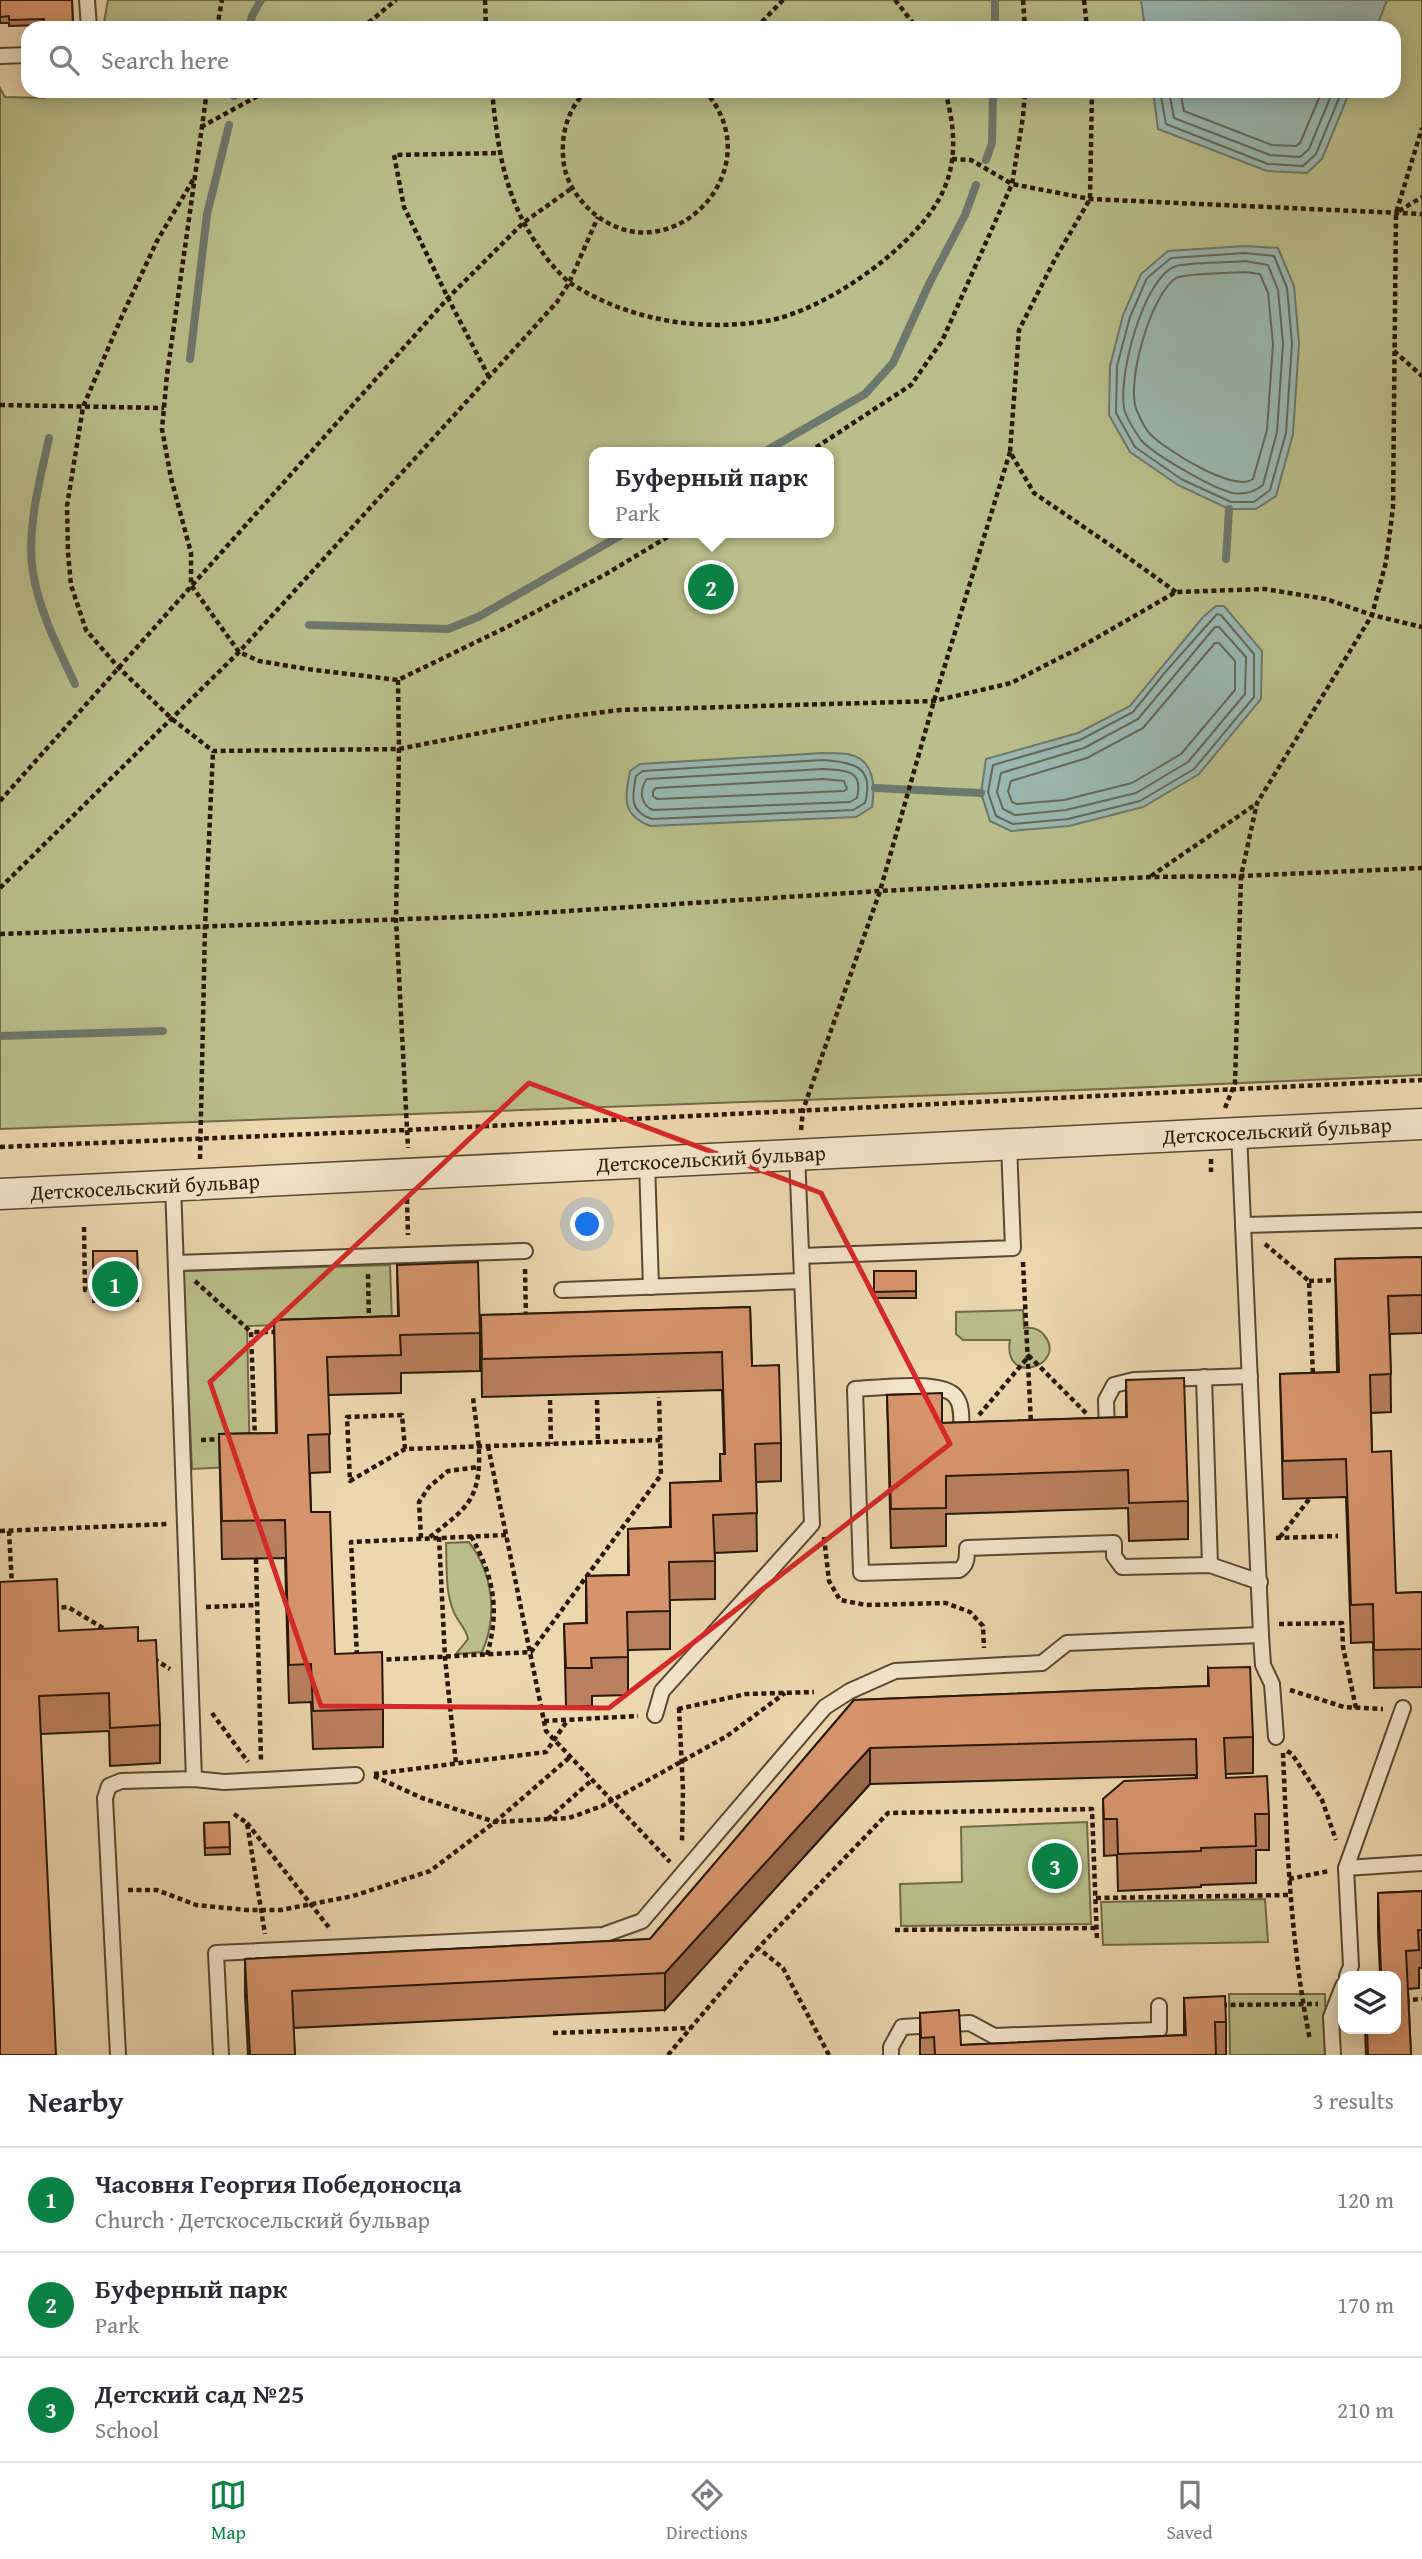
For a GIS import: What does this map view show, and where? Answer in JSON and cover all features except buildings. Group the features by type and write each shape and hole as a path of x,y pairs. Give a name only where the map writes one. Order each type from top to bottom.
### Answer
{"street":[{"name":"Детскосельский бульвар","path":"0,1194 1422,1124"}],"lane":[{"path":"87,0 88,21"},
{"path":"0,54 21,55"},
{"path":"1239,1132 1263,1665 1272,1684 1276,1737"},
{"path":"801,1256 1013,1248 1009,1144"},
{"path":"655,1715 662,1691 812,1524 797,1154"},
{"path":"647,1162 652,1287"},
{"path":"187,1185 176,1263 194,1779"},
{"path":"1243,1225 1422,1220"},
{"path":"176,1263 525,1251"},
{"path":"562,1290 802,1281"},
{"path":"1100,1434 1106,1399 1114,1385 1134,1380 1250,1376"},
{"path":"1204,1377 1210,1564"},
{"path":"967,1437 961,1408 954,1394 935,1386 855,1389 861,1573 959,1570 964,1567 967,1548 1114,1543 1114,1556 1122,1567 1210,1564 1260,1582"},
{"path":"221,2055 216,1953 603,1935 642,1921 825,1707 850,1691 895,1671 1042,1663 1067,1643 1261,1630"},
{"path":"1349,1971 1351,1966 1346,1868 1403,1708"},
{"path":"118,2055 105,1798 109,1786 121,1781 194,1779 224,1782 356,1775"},
{"path":"1346,1868 1422,1863"},
{"path":"1333,2055 1331,2017 1338,2000"},
{"path":"891,2055 891,2047 902,2027 970,2022 994,2036 1159,2030 1159,2006"}],"path":[{"path":"218,21 222,0"},
{"path":"370,21 396,0"},
{"path":"485,0 486,21"},
{"path":"763,21 783,0"},
{"path":"895,0 912,21"},
{"path":"1023,0 1024,21"},
{"path":"1084,0 1086,21"},
{"path":"205,98 162,429 171,478 191,553 191,585 239,652 259,660 307,670 398,680 594,581 666,538"},
{"path":"200,128 254,98"},
{"path":"493,98 499,153 509,192 523,223 545,256 569,283 611,306 656,319 702,325 768,321 821,302 862,277 900,246 927,217 944,190 952,159 953,123 947,98"},
{"path":"581,98 570,114 562,151 572,188 583,204 598,217 624,228 653,231 672,227 689,219 704,207 716,192 724,174 728,155 727,136 723,118 711,98"},
{"path":"817,447 911,386 942,341 970,284 1012,184 1024,98"},
{"path":"803,1110 880,891 934,701 1010,452 1019,330 1055,259 1090,199 1092,98"},
{"path":"1234,1089 1241,876 1257,803 1372,615 1386,562 1393,508 1396,213 1422,128"},
{"path":"489,377 404,207 394,155 499,153"},
{"path":"952,159 971,160 1012,184 1090,199 1422,214"},
{"path":"193,180 157,240 83,407 67,506 71,586 86,630 118,667 172,719 213,751 399,749 556,718 620,710 934,701 1011,683 1077,649 1176,592 1265,589 1326,599 1372,615 1422,627"},
{"path":"0,802 448,299 523,223 572,188"},
{"path":"1396,213 1422,197"},
{"path":"0,888 239,652 556,302 569,283 598,217"},
{"path":"1393,351 1422,376"},
{"path":"0,405 164,408"},
{"path":"1010,452 1034,493 1176,592"},
{"path":"398,680 396,919 408,1130"},
{"path":"187,1185 199,1138 213,751"},
{"path":"1150,877 1257,803"},
{"path":"0,934 490,916 1150,877 1422,868"},
{"path":"0,1147 408,1130 1422,1080"},
{"path":"1243,1225 1309,1281 1347,1280"},
{"path":"84,1227 85,1290 93,1290"},
{"path":"1013,1248 1025,1264 1032,1435"},
{"path":"525,1251 527,1333"},
{"path":"367,1256 369,1330"},
{"path":"176,1263 251,1332 290,1331"},
{"path":"1309,1281 1313,1380"},
{"path":"251,1332 255,1449"},
{"path":"1029,1356 1100,1434"},
{"path":"967,1437 1029,1356"},
{"path":"430,1538 467,1504 476,1488 478,1447 473,1397"},
{"path":"368,1661 531,1652 661,1475 659,1397"},
{"path":"597,1399 598,1443"},
{"path":"550,1400 551,1444"},
{"path":"405,1449 402,1415 347,1418 350,1481 405,1449 660,1440"},
{"path":"243,1439 255,1438"},
{"path":"182,1441 230,1439"},
{"path":"488,1446 546,1731 682,1875"},
{"path":"421,1538 419,1502 429,1487 449,1471 478,1467"},
{"path":"1280,1538 1310,1498"},
{"path":"0,1531 185,1524"},
{"path":"812,1524 825,1537 829,1581 841,1600 866,1605 946,1603 971,1612 982,1626 985,1666"},
{"path":"9,1531 12,1588"},
{"path":"358,1661 351,1542 506,1535"},
{"path":"471,1536 490,1577 494,1600 493,1635 487,1655"},
{"path":"1258,1539 1338,1536"},
{"path":"439,1537 456,1764"},
{"path":"257,1559 262,1779"},
{"path":"41,1608 68,1607 114,1634"},
{"path":"1261,1630 1342,1623 1343,1647 1356,1708"},
{"path":"148,1655 170,1669"},
{"path":"679,1672 682,1875"},
{"path":"1272,1684 1318,1700 1356,1708 1403,1708"},
{"path":"191,1686 262,1779"},
{"path":"544,1721 655,1715 746,1694 850,1691"},
{"path":"568,1720 546,1752 370,1774 422,1798 495,1822 569,1818 612,1801 727,1736 785,1692"},
{"path":"1289,1879 1346,1868 1322,1800 1292,1754 1283,1748 1289,1879 1290,1895 1303,2004 1311,2042"},
{"path":"110,1890 157,1889 196,1905 261,1910 281,1910 353,1896 430,1871 495,1822 570,1757"},
{"path":"548,1820 592,1780"},
{"path":"668,2055 758,1948 888,1813 1092,1809 1097,1941"},
{"path":"234,1814 247,1823 345,1947"},
{"path":"247,1823 264,1928"},
{"path":"1096,1898 1290,1895"},
{"path":"895,1930 1096,1928"},
{"path":"758,1948 783,1968 829,2055"},
{"path":"1401,2001 1422,1999"},
{"path":"1211,2005 1337,2003"},
{"path":"553,2033 691,2028"}],"highlighted area":[{"path":"529,1083 821,1193 950,1444 609,1708 321,1706 210,1382"}],"green space":[{"path":"108,0 1422,0 1422,1075 0,1129 0,88 5,97 1401,98 1401,21 104,21"},
{"path":"390,1265 392,1322 247,1326 250,1466 192,1469 183,1271"},
{"path":"1023,1310 1024,1328 1040,1331 1049,1346 1048,1355 1033,1367 1015,1364 1010,1355 1010,1340 963,1340 956,1334 956,1312"},
{"path":"469,1542 488,1581 490,1624 482,1652 456,1654 468,1639 450,1602 446,1543"},
{"path":"1087,1822 1091,1924 901,1926 900,1884 962,1882 961,1827"},
{"path":"1265,1899 1268,1942 1103,1945 1101,1902"},
{"path":"1229,1994 1325,1994 1326,2055 1230,2055"}],"water":[{"path":"1141,0 1387,0 1379,21 1144,21"},
{"path":"1154,98 1347,98 1322,159 1307,173 1267,171 1158,129"},
{"path":"1245,246 1278,248 1294,286 1299,343 1293,434 1276,496 1256,509 1229,509 1178,485 1130,452 1109,415 1110,366 1123,315 1141,274 1168,251"},
{"path":"1216,606 1224,606 1262,651 1261,699 1199,774 1143,807 1069,826 1011,831 990,821 981,793 986,759 1078,733 1130,706 1203,617"},
{"path":"823,753 848,754 865,763 872,776 872,807 856,817 650,826 634,816 627,804 630,771 640,764"}],"waterway":[{"path":"251,21 261,0"},
{"path":"995,0 995,21"},
{"path":"986,160 992,143 993,98"},
{"path":"190,359 207,214 229,125"},
{"path":"773,447 865,394 893,363 930,282 965,215 976,185"},
{"path":"49,438 38,488 31,556 36,588 45,616 75,684"},
{"path":"1226,559 1229,509"},
{"path":"309,625 448,629 478,617 616,538"},
{"path":"875,788 981,793"},
{"path":"0,1036 163,1031"}],"place":[{"name":"Буферный парк","path":"711,587"},
{"name":"Часовня Георгия Победоносца","path":"115,1284"},
{"name":"Детский сад №25","path":"1055,1866"}]}
